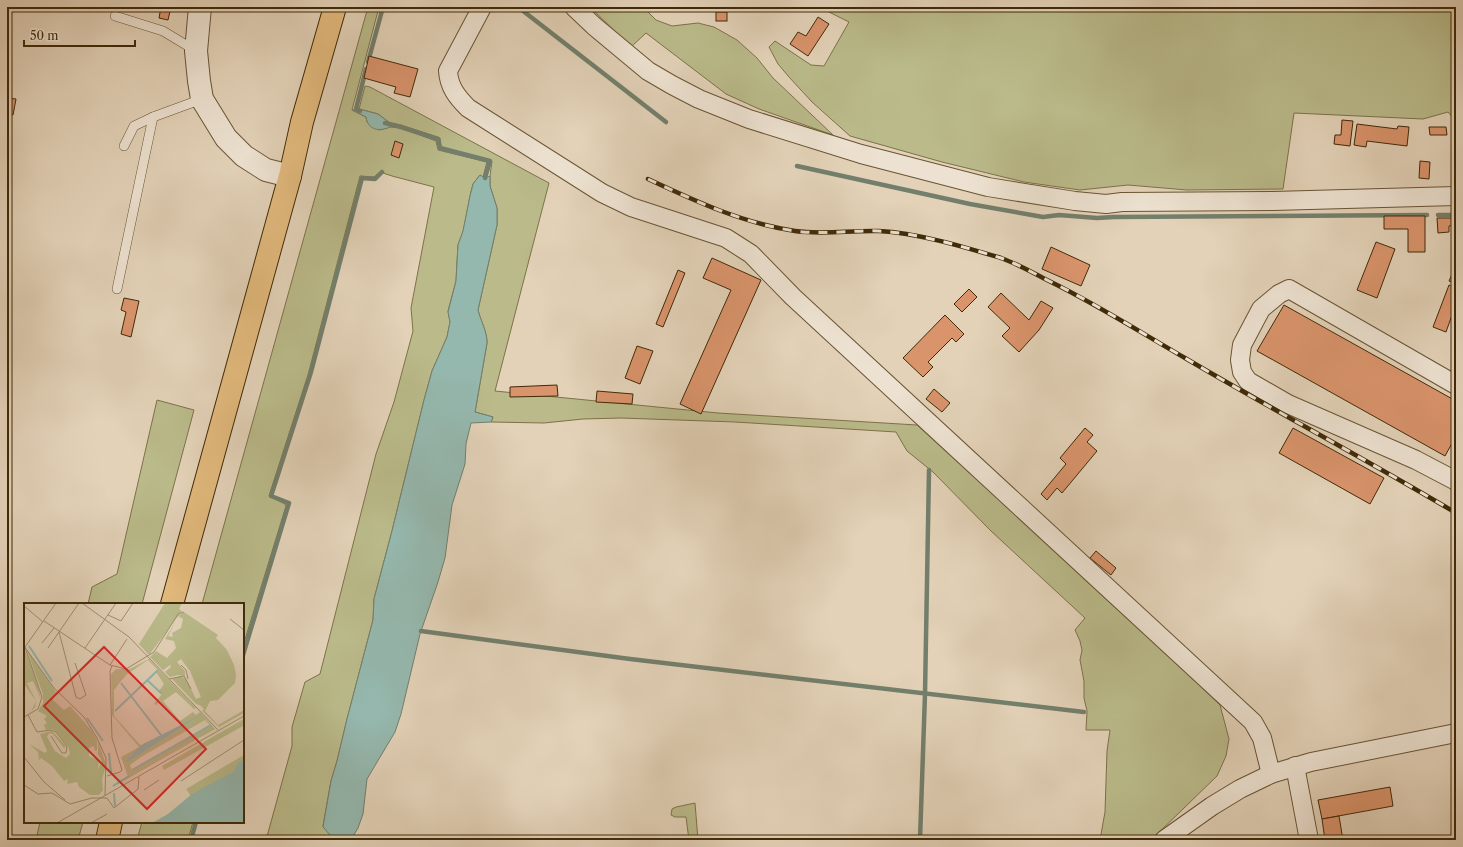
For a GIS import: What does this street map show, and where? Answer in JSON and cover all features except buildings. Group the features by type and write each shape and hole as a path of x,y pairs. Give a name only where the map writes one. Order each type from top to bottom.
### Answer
{"highway":[{"path":"172,603 290,176 302,122 334,7"},
{"path":"107,840 112,823"}],"street":[{"path":"200,7 196,51 202,99 226,138 244,156 266,170 290,176"},
{"path":"482,7 448,71 448,80 452,89 468,108 602,193 631,208 726,238 751,254 793,296 1253,722 1262,738 1271,774"},
{"path":"574,7 594,26 648,71 672,85 718,107 749,119 861,154 988,187 1028,195 1106,204 1122,202 1273,201 1456,196"},
{"path":"1456,385 1290,289 1279,294 1261,309 1242,345 1240,360 1242,372 1248,381 1288,404 1416,460 1456,481"},
{"path":"1164,840 1212,806 1240,789 1271,774 1295,766 1456,733"},
{"path":"1295,766 1309,840"}],"lane":[{"path":"115,16 163,32 196,51"},
{"path":"124,146 134,126 152,117 202,99"},
{"path":"117,289 152,117"}],"green space":[{"path":"368,7 379,7 352,110 366,117 367,122 379,130 390,127 402,128 436,141 438,150 487,162 483,177 480,175 473,184 463,232 458,245 456,281 448,311 450,322 447,337 432,371 424,400 374,599 373,620 331,781 323,826 330,835 328,840 266,840 292,746 292,727 305,682 320,674 376,454 394,402 413,331 411,308 434,187 380,172 374,177 360,176 308,375 269,496 285,504 286,506 244,643 244,603 202,603"},
{"path":"590,7 643,7 656,20 672,26 698,23 714,27 737,40 757,58 773,78 833,135 759,109 726,94 646,33 631,47"},
{"path":"819,7 1456,7 1456,121 1448,112 1423,119 1294,113 1283,189 1187,190 1128,185 1080,190 1024,182 942,162 850,136 812,102 789,77 778,64 769,47 775,41 811,65 824,66 849,22"},
{"path":"365,86 370,87 549,183 495,391 718,413 917,425 1152,639 1220,705 1229,739 1226,756 1217,776 1151,840 1100,840 1105,812 1107,751 1110,730 1086,730 1087,711 1084,698 1084,681 1080,660 1082,650 1075,630 1085,618 991,531 933,472 907,451 896,432 735,422 621,418 583,419 544,423 491,422 493,417 475,412 487,343 485,330 478,310 497,225 497,208 490,186 492,161 441,147 440,138 401,125 390,123 378,114 359,109"},
{"path":"157,400 194,410 142,603 88,603 92,587 117,574"},
{"path":"695,803 698,840 689,840 686,817 675,817 671,815 672,809 676,807"},
{"path":"40,823 83,823 78,840 36,840"},
{"path":"142,823 193,823 188,840 137,840"}],"water":[{"path":"359,109 378,114 390,123 390,127 386,129 375,129 369,125 366,117 352,110"},
{"path":"480,175 485,178 490,176 490,186 497,208 497,225 478,310 485,330 487,343 475,412 493,417 491,422 471,423 466,444 465,464 452,505 445,558 420,634 401,714 395,732 367,779 363,814 358,828 352,838 345,840 328,840 330,835 323,827 331,781 373,620 374,599 424,400 432,371 447,337 450,322 448,312 456,281 458,245 463,231 473,184"}],"waterway":[{"path":"368,62 383,7"},
{"path":"518,7 666,122"},
{"path":"360,111 356,109 366,69"},
{"path":"385,123 438,139 440,148 490,161 485,178"},
{"path":"797,166 970,204 1043,217 1059,215 1097,218 1427,215"},
{"path":"244,652 289,503 271,496 311,372 362,178 375,179 382,172"},
{"path":"1438,215 1456,215"},
{"path":"920,840 925,694 929,470"},
{"path":"421,631 630,659 1084,712"},
{"path":"191,840 196,823"}],"railway":[{"path":"648,179 719,210 756,223 795,231 816,233 868,231 894,232 941,241 1007,260 1101,309 1456,513"}]}
